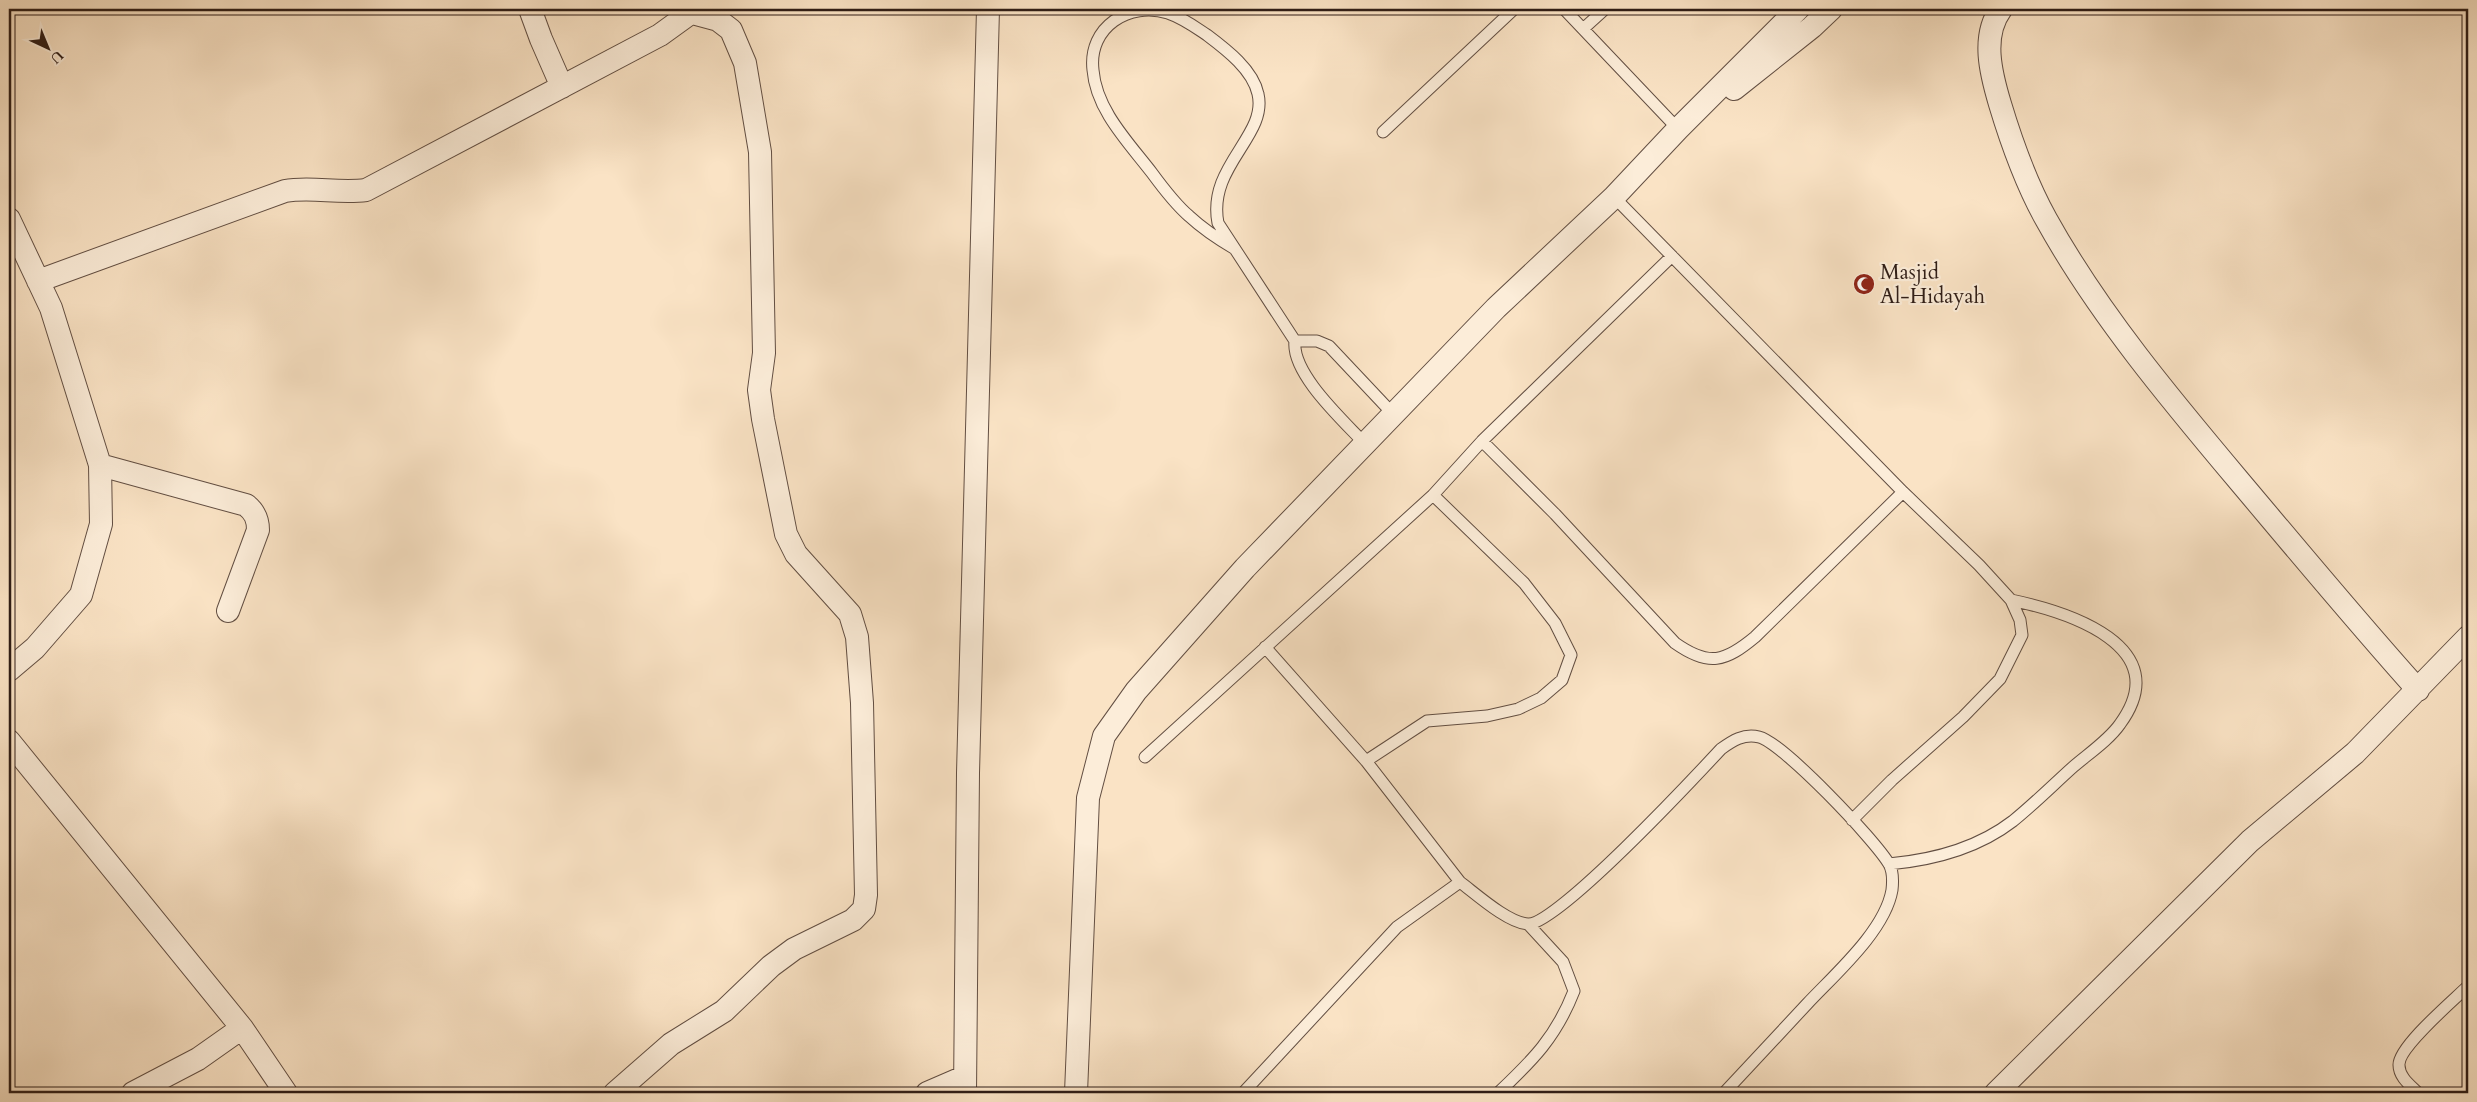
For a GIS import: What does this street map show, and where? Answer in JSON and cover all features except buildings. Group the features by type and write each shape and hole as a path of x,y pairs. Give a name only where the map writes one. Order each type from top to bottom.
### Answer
{"street":[{"path":"530,9 562,87"},
{"path":"927,1093 964,1085 968,773 988,9"},
{"path":"1076,1093 1088,798 1104,736 1136,691 1226,589 1496,308 1614,197 1678,129 1798,9"},
{"path":"1708,99 1727,94 1743,84 1831,9"},
{"path":"2001,9 1989,34 1995,87 2013,148 2046,219 2084,279 2160,386 2358,623 2418,690"},
{"path":"38,281 284,191 317,189 344,193 366,190 660,35 694,11 718,20 731,30 745,63 760,152 764,353 759,390 786,534 796,554 850,614 857,637 862,703 866,895 864,909 853,920 794,949 771,966 724,1011 671,1044 615,1093"},
{"path":"9,219 51,308 100,465 101,524 81,596 35,648 9,670"},
{"path":"100,465 246,505 252,510 258,520 258,530 228,610"},
{"path":"1996,1093 2250,841 2356,753 2468,637"},
{"path":"9,741 242,1028 286,1093"},
{"path":"133,1093 198,1059 242,1028"}],"lane":[{"path":"1383,132 1514,9"},
{"path":"1564,9 1678,129"},
{"path":"1583,29 1606,9"},
{"path":"1235,249 1215,237 1187,215 1110,117 1096,86 1092,70 1093,53 1103,31 1117,18 1128,13 1148,11 1167,13 1189,22 1232,56 1255,84 1259,95 1259,113 1251,132 1219,186 1217,202 1218,223 1296,341 1296,351 1307,376 1332,410 1366,444"},
{"path":"1614,197 1903,492 1979,565 2011,600 2020,620 2022,635 2000,679 1963,717 1892,780 1852,820"},
{"path":"1145,757 1433,495 1482,441 1672,256"},
{"path":"1296,341 1317,341 1329,346 1394,415"},
{"path":"1482,441 1555,514 1674,643 1687,652 1713,658 1729,657 1755,637 1903,492"},
{"path":"1366,761 1427,721 1487,716 1518,709 1541,698 1562,680 1571,655 1555,623 1524,582 1433,495"},
{"path":"1889,864 1942,855 1977,842 2012,821 2120,725 2132,703 2137,685 2136,672 2117,643 2095,628 2035,605 2011,600"},
{"path":"1265,647 1366,761 1460,882 1497,909 1528,924 1563,962 1574,991 1564,1018 1538,1055 1498,1093"},
{"path":"1528,924 1540,921 1592,880 1721,749 1738,738 1749,735 1769,741 1785,754 1852,820 1889,864 1892,874 1892,890 1868,938 1724,1093"},
{"path":"1242,1093 1398,927 1460,882"},
{"path":"2418,1093 2402,1075 2399,1065 2400,1057 2419,1034 2468,986"}],"place":[{"name":"Masjid Al-Hidayah","path":"1864,284"}]}
